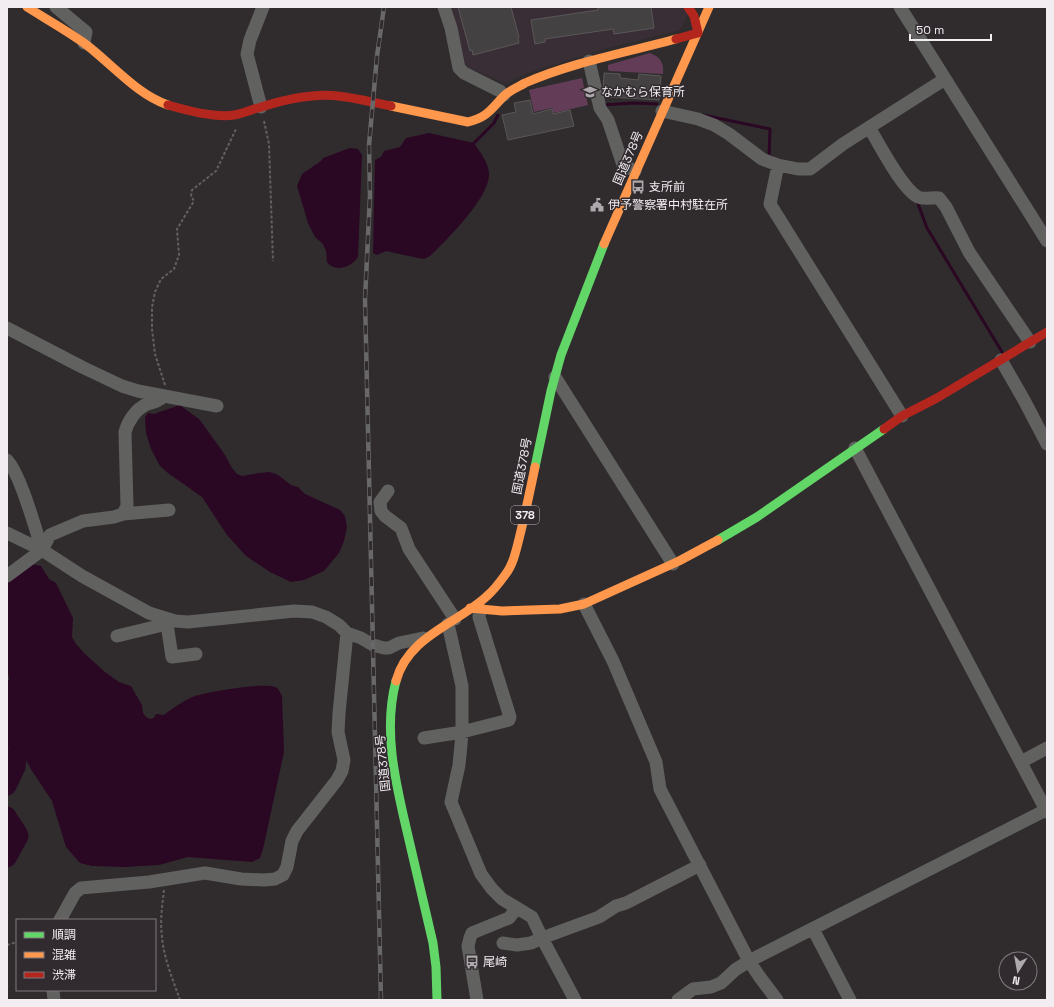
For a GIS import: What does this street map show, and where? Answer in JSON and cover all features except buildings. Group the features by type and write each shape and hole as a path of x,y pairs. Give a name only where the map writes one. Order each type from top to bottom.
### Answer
{"main road":[{"path":"27,7 84,43 146,94 160,102 178,108 209,114 234,115 261,107 310,96 324,95 338,96 468,122 486,117 504,95 534,79 589,61 698,33 694,16 688,7"},
{"name":"国道378号","path":"437,1000 436,967 433,943 395,779 392,748 392,696 397,677 410,654 425,638 475,609 506,574 513,561 524,520 555,377 575,317 603,247 709,7"},
{"path":"475,609 502,611 560,609 584,604 704,549 757,517 902,416 937,398 1047,332"}],"street":[{"path":"56,7 86,32 84,43"},
{"path":"261,107 247,54 250,40 263,7"},
{"path":"444,7 451,28 459,68 464,73 500,91 504,95"},
{"path":"900,7 1047,241"},
{"path":"589,61 600,108 608,120 623,165 636,171"},
{"path":"662,111 698,119 714,126 729,134 762,159 778,165 798,169 810,169 843,144 945,79"},
{"path":"869,127 903,183 913,194 919,198 940,198 969,252 1030,342"},
{"path":"778,165 770,204 902,416"},
{"path":"7,328 82,368 122,386 138,391 217,406"},
{"path":"1001,360 1047,444"},
{"path":"555,377 673,564"},
{"path":"123,514 128,506 125,432 128,423 142,407 160,400 164,396"},
{"path":"678,1000 692,989 711,987 722,983 735,970 749,961 1046,811 855,448"},
{"path":"7,460 10,463 21,486 42,550"},
{"path":"388,491 380,502 381,511 385,516 401,528 409,550 452,621 462,686 462,732 459,765 451,802 481,874 492,889 502,899 532,916 575,1000"},
{"path":"7,576 42,550 50,535 83,521 114,517 123,514 169,510"},
{"path":"7,533 42,550 82,576 149,614 167,622"},
{"path":"584,604 613,661 656,762 660,789 749,961 777,1000"},
{"path":"424,738 462,732 509,720 510,716 480,617 475,609"},
{"path":"117,636 167,622 188,622 294,611 312,612 333,621 348,633 373,645 384,648 390,648 399,643 425,638"},
{"path":"167,622 172,657 196,654"},
{"path":"61,919 75,893 81,888 167,879 205,873 241,879 264,880 276,879 283,875 287,867 292,841 296,831 337,780 342,771 344,760 338,732 348,633"},
{"path":"1021,762 1047,748"},
{"path":"503,943 517,945 531,944 542,938 599,917 616,906 626,903 700,865"},
{"path":"477,1000 468,946 472,933 509,918 517,908"},
{"path":"813,929 850,1000"}],"path":[{"path":"261,107 269,144 273,261"},
{"path":"164,396 166,385 155,354 152,329 152,308 155,292 161,279 174,269 179,255 177,229 194,200 191,196 192,190 216,171 236,129"},
{"path":"167,879 161,914 161,936 166,960 180,1000"}],"shaded area":[{"path":"451,7 684,7 688,14 680,30 603,49 521,75 507,84 466,65"},
{"path":"650,53 661,61 663,74 608,70 608,65"},
{"path":"582,78 588,105 554,113 552,108 534,112 529,90"},
{"path":"429,133 474,143 487,165 489,173 488,183 476,205 467,217 447,240 430,256 424,259 386,251 377,255 373,253 375,160 381,157 384,151 400,147 406,138"},
{"path":"350,148 358,149 362,155 358,257 352,264 339,268 330,265 327,262 326,251 323,244 315,237 308,223 297,186 302,174 323,158"},
{"path":"180,405 200,420 237,474 242,476 270,472 278,475 291,485 298,487 305,494 340,510 345,516 347,527 344,541 339,553 324,571 304,580 291,582 270,572 246,556 227,535 202,497 160,466 151,449 146,433 145,417 148,413 154,414"},
{"path":"31,564 41,566 49,579 56,583 73,618 72,637 76,644 105,672 119,682 131,686 142,705 143,713 146,717 150,719 154,718 156,714 164,715 179,704 195,696 211,692 260,686 275,687 278,689 282,696 284,752 260,858 252,862 188,857 159,865 124,867 92,866 80,863 66,847 52,801 24,756 7,667 7,583"}],"waterway":[{"path":"603,105 633,103 657,104"},
{"path":"474,143 494,123 498,115"},
{"path":"703,115 770,129 769,156 772,157"},
{"path":"917,201 927,228 1002,352"},
{"path":"7,689 18,748 16,767 7,786"},
{"path":"7,816 19,836 7,858"}],"railway":[{"path":"381,1000 365,299 370,196 369,145 377,56 384,7"}],"traffic: fast":[{"path":"535,467 551,391 561,355 604,244"},
{"path":"718,540 757,517 884,429"},
{"path":"396,681 390,720 393,760 400,801 433,943 436,967 437,1000"}],"traffic: slow":[{"path":"27,7 84,43 134,86 156,100 168,105"},
{"path":"604,244 709,7"},
{"path":"391,106 468,122 485,115 511,90 525,83 562,69 676,39"},
{"path":"396,681 402,666 411,653 422,642 475,606 497,586 508,571 517,548 535,467"},
{"path":"470,608 502,611 560,609 584,604 679,561 718,540"}],"traffic: jam":[{"path":"676,39 698,33 694,16 688,7"},
{"path":"168,105 201,113 227,116 240,114 292,99 322,95 352,98 391,106"},
{"path":"884,429 902,416 937,398 1047,332"}],"place":[{"name":"なかむら保育所","path":"590,92"},
{"name":"支所前","path":"638,187"},
{"name":"伊予警察署中村駐在所","path":"597,205"},
{"name":"尾崎","path":"472,962"}]}
